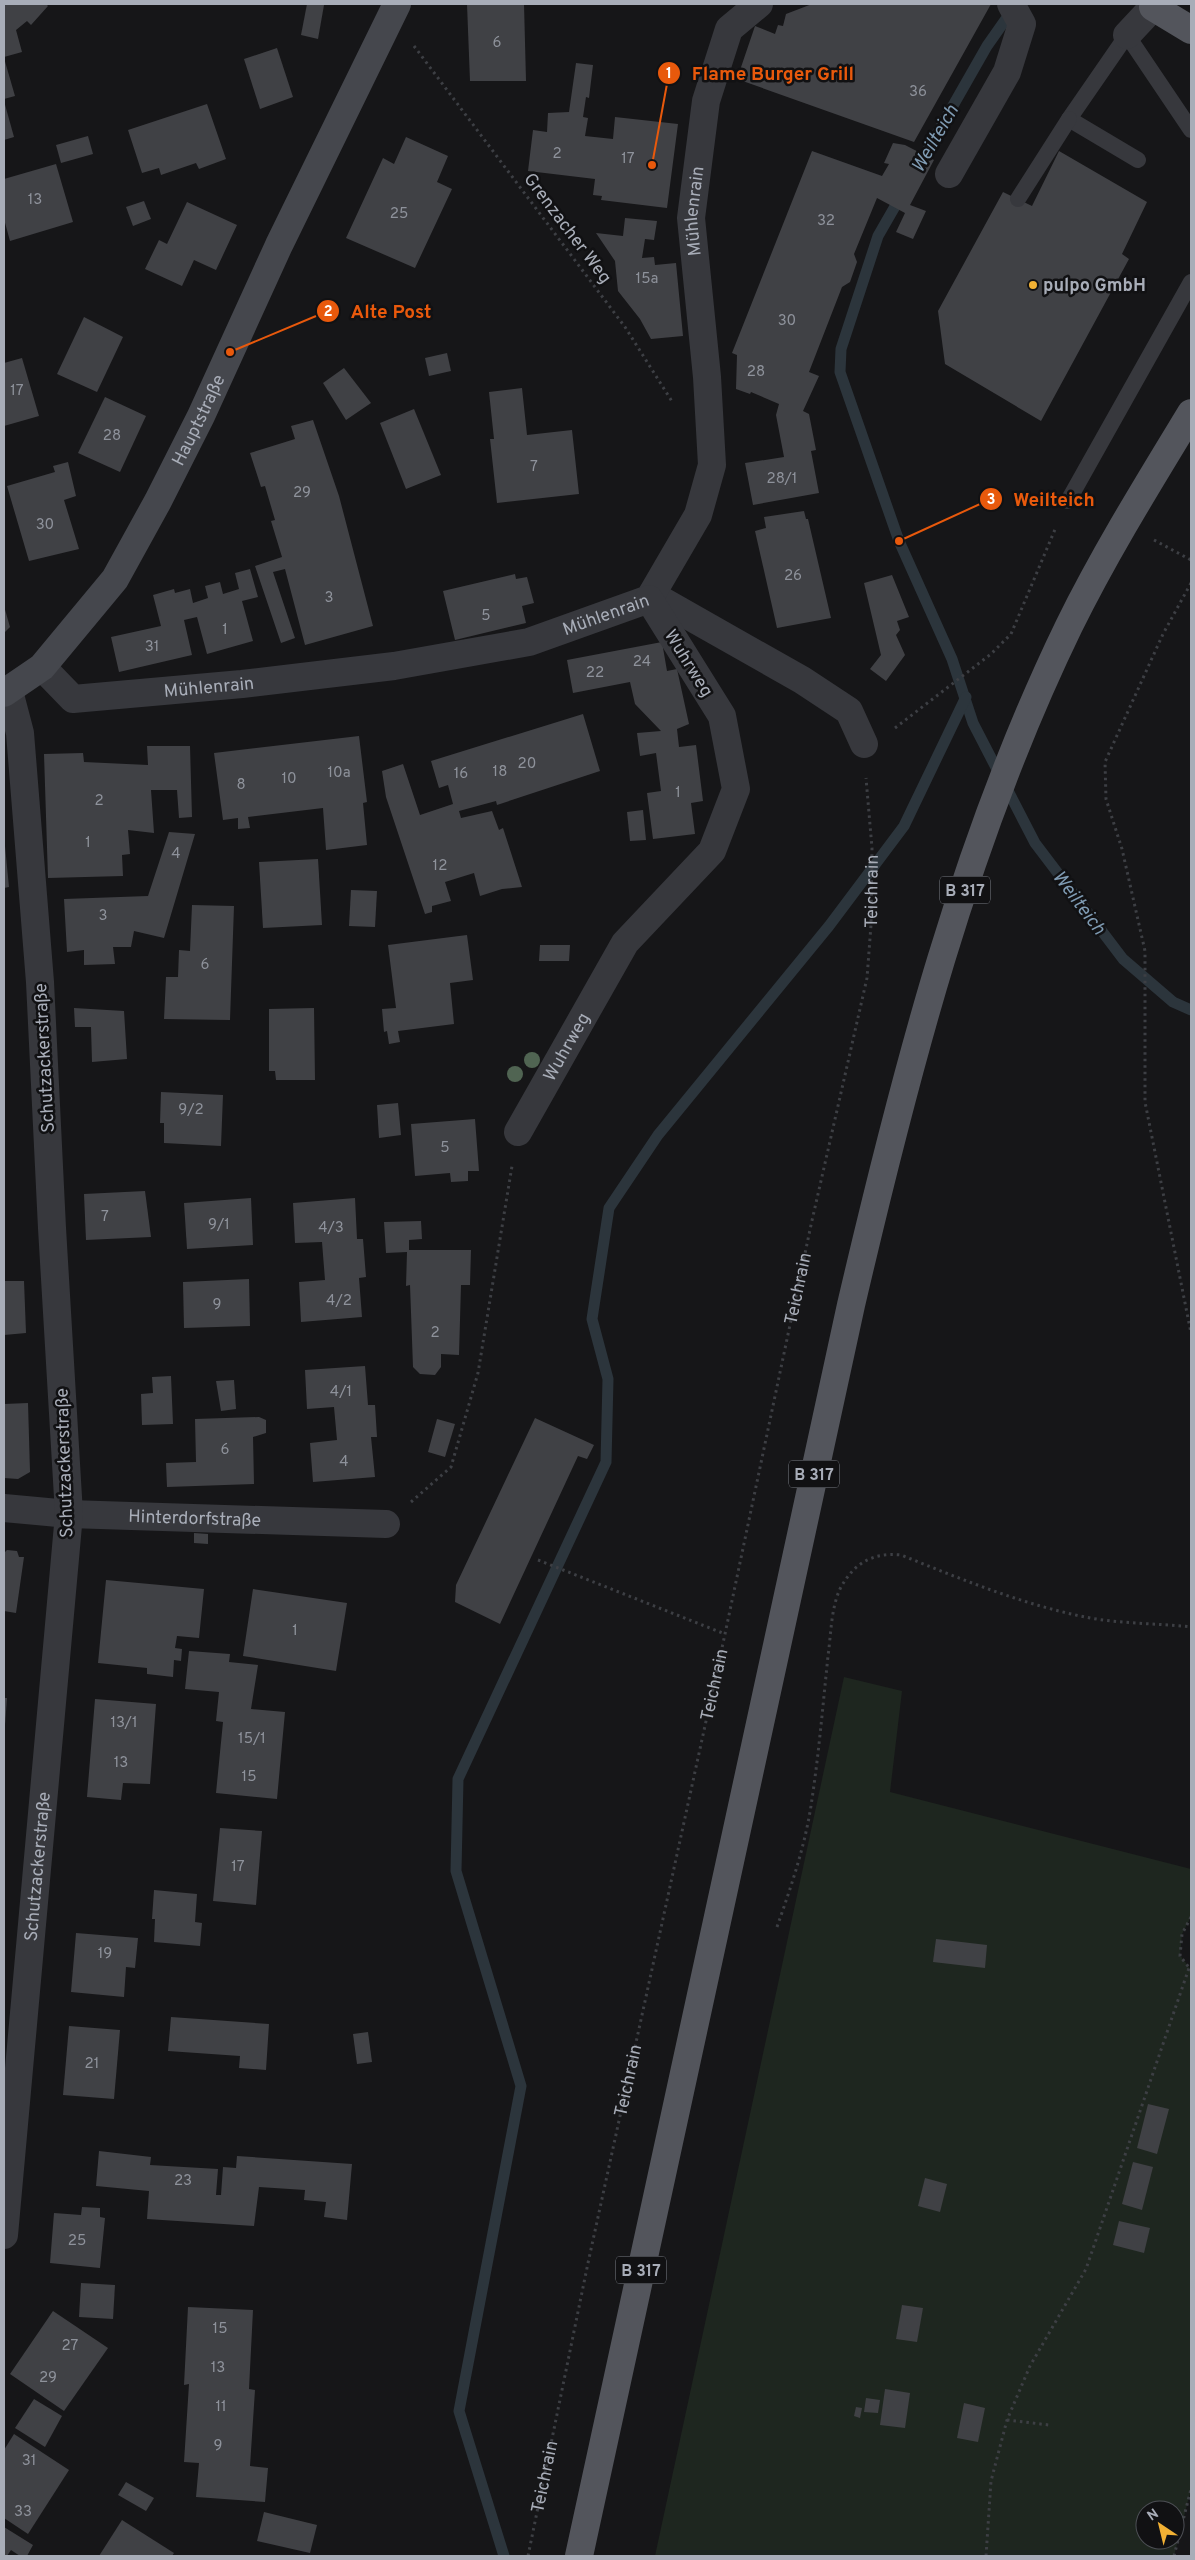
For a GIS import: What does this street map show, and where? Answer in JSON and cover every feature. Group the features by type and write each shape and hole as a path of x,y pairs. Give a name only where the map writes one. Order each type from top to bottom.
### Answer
{"main road":[{"path":"1152,5 1191,30"},
{"name":"B 317","path":"579,2556 851,1305 878,1189 939,968 990,813 1015,748 1070,626 1191,413"}],"street":[{"name":"Mühlenrain","path":"42,667 73,699 242,684 394,666 529,642 651,597 698,515 712,464 707,377 691,218 706,101 728,30 759,4"},
{"path":"1127,35 1152,5"},
{"name":"Hauptstraße","path":"6,692 42,667 115,579 158,501 394,9"},
{"path":"948,174 1007,72 1017,14"},
{"path":"651,597 802,680 849,711 864,744"},
{"name":"Wuhrweg","path":"518,1132 625,944 712,851 736,788 722,716 651,597"},
{"name":"Schutzackerstraße","path":"4,2235 14,2020 69,1514 40,982 20,733 6,692"},
{"name":"Hinterdorfstraße","path":"4,1508 69,1514 386,1524"}],"lane":[{"path":"1018,199 1069,119 1127,35 1191,130"},
{"path":"1069,119 1138,160"},
{"path":"1068,500 1191,282"}],"path":[{"name":"Grenzacher Weg","path":"394,9 625,327 676,408"},
{"path":"864,744 896,727 991,654 1011,634 1068,500"},
{"path":"1126,526 1191,560"},
{"path":"1191,583 1163,634 1105,762 1106,799 1122,849 1145,951 1144,1102 1191,1334"},
{"name":"Teichrain","path":"528,2556 590,2253 725,1634 809,1234 867,978 871,924 872,848 868,809"},
{"path":"386,1524 451,1467 478,1373 518,1132"},
{"path":"777,1927 803,1851 812,1800 832,1620 840,1590 854,1569 868,1558 886,1554 901,1555 991,1591 1037,1606 1087,1618 1191,1627"},
{"path":"538,1560 725,1634"},
{"path":"986,2556 991,2481 1007,2420 1030,2366 1086,2269 1190,1969 1180,1956 1182,1934 1191,1917"},
{"path":"1007,2420 1049,2425"},
{"path":"1174,2556 1191,2489"}],"shaded area":[{"path":"844,1677 902,1691 890,1792 1191,1869 1191,1917 1182,1934 1180,1955 1191,1970 1191,2489 1185,2513 1185,2500 1135,2500 1135,2550 1176,2550 1174,2556 655,2556"}],"building":[{"path":"4,4 46,4 48,6 31,25 27,21 16,30 22,52 4,57"},
{"path":"307,4 324,5 318,39 301,35"},
{"path":"467,4 524,4 526,81 470,81"},
{"path":"812,4 991,4 914,142 737,79 755,26 775,34 778,25 783,26 786,14"},
{"path":"277,48 293,97 260,109 244,59"},
{"path":"4,58 15,96 4,99"},
{"path":"576,63 593,65 589,98 586,97 583,117 588,118 585,136 613,139 615,117 678,124 667,208 601,200 602,196 593,195 595,179 528,171 533,130 547,132 548,113 569,112"},
{"path":"4,101 14,137 4,140"},
{"path":"207,104 226,159 199,169 196,163 161,175 159,168 142,173 128,130"},
{"path":"88,136 93,154 61,163 56,145"},
{"path":"406,137 448,156 437,182 452,189 415,268 346,238 383,158 394,164"},
{"path":"893,143 905,145 934,160 910,205 926,211 913,239 896,232 905,213 877,198 854,254 857,262 850,282 842,287 809,372 819,376 803,411 809,414 816,450 811,451 819,493 753,505 745,463 784,457 776,415 779,404 751,392 750,394 736,389 737,355 732,353 812,151 882,176 889,164 884,163"},
{"name":"pulpo GmbH","path":"1059,151 1147,202 1122,254 1129,259 1041,421 945,364 938,311 1003,192 1032,206"},
{"path":"56,164 73,222 10,241 4,219 4,179"},
{"path":"144,201 151,219 133,226 126,207"},
{"path":"187,202 237,225 216,270 194,260 182,286 145,269 159,240 167,244"},
{"path":"625,218 657,221 654,240 645,239 642,258 654,257 655,265 676,263 683,336 651,339 640,319 618,291 615,261 596,233 623,236"},
{"path":"84,317 123,337 97,392 57,374"},
{"path":"447,353 451,371 429,376 425,358"},
{"path":"22,358 39,416 4,426 4,363"},
{"path":"344,368 371,403 346,420 323,383"},
{"path":"522,388 527,435 572,430 579,494 497,503 490,439 494,439 489,392"},
{"path":"105,397 146,416 120,472 78,453"},
{"path":"414,409 441,475 406,489 380,423"},
{"path":"313,420 339,496 373,626 305,645 285,569 273,572 295,638 281,643 255,566 282,557 271,521 275,520 265,486 261,487 250,453 295,439 291,426"},
{"path":"68,462 76,496 64,500 79,549 29,561 7,486 55,472 53,466"},
{"path":"804,511 806,519 808,519 831,618 777,628 755,531 766,528 764,517"},
{"path":"250,569 258,597 242,601 253,641 207,654 197,617 184,620 192,655 119,672 111,637 161,626 153,595 174,589 175,593 190,589 193,603 208,598 205,586 220,582 223,594 239,589 235,573"},
{"path":"515,574 516,579 527,577 534,603 522,606 526,623 455,640 443,591"},
{"path":"892,575 909,617 897,621 900,630 896,635 905,655 886,681 870,669 881,655 864,583"},
{"path":"4,606 10,627 4,633"},
{"path":"662,642 667,671 677,669 689,724 677,729 679,747 696,745 703,801 691,803 695,834 653,839 647,793 661,791 656,753 640,756 637,733 661,731 635,704 630,682 573,693 567,660"},
{"path":"583,714 600,771 497,805 496,801 459,811 461,818 492,811 499,830 503,828 522,887 502,889 480,896 474,873 445,882 451,901 432,906 432,912 425,914 386,797 382,771 403,764 420,815 453,804 448,785 439,788 431,761"},
{"path":"359,736 367,802 363,803 367,845 326,850 323,808 248,817 250,828 238,829 238,818 223,820 214,753"},
{"path":"147,746 190,746 192,817 179,818 177,790 151,790 154,833 128,830 130,854 122,855 123,876 48,878 44,754 83,753 84,762 148,765"},
{"path":"643,810 646,840 630,841 627,812"},
{"path":"169,832 195,834 164,938 134,931 131,947 113,947 115,964 84,965 84,950 67,952 64,899 148,896"},
{"path":"4,836 9,887 4,888"},
{"path":"318,859 322,925 263,928 259,862"},
{"path":"351,890 377,891 375,927 349,926"},
{"path":"192,905 234,906 230,1020 164,1019 166,977 178,977 179,950 190,951"},
{"path":"467,935 473,980 450,983 454,1024 398,1031 400,1042 389,1044 387,1031 384,1032 382,1009 396,1008 388,945"},
{"path":"540,945 570,945 569,961 539,961"},
{"path":"74,1008 124,1011 127,1059 92,1062 91,1027 75,1027"},
{"path":"314,1008 315,1080 276,1080 275,1071 269,1071 269,1009"},
{"path":"161,1092 223,1095 221,1146 164,1143 164,1123 160,1123"},
{"path":"398,1103 401,1135 379,1138 377,1105"},
{"path":"475,1119 479,1171 468,1171 468,1181 451,1182 450,1173 415,1176 411,1124"},
{"path":"145,1191 151,1237 86,1240 84,1194"},
{"path":"251,1198 253,1245 187,1249 184,1203"},
{"path":"355,1198 357,1239 363,1239 366,1277 359,1278 362,1317 301,1322 299,1282 325,1280 322,1242 295,1243 293,1203"},
{"path":"421,1221 422,1239 409,1240 409,1250 471,1250 470,1285 461,1285 459,1355 441,1354 441,1367 435,1375 420,1374 413,1367 410,1285 406,1286 407,1252 386,1253 384,1222"},
{"path":"249,1279 250,1326 184,1328 183,1282"},
{"path":"4,1281 24,1281 26,1333 4,1335"},
{"path":"365,1366 368,1405 375,1405 377,1437 371,1437 375,1477 313,1482 310,1443 337,1440 334,1407 307,1409 305,1370"},
{"path":"171,1376 173,1424 142,1425 141,1394 153,1393 152,1377"},
{"path":"234,1380 236,1409 221,1411 216,1381"},
{"path":"28,1403 30,1472 18,1479 4,1478 4,1404"},
{"path":"259,1417 266,1420 266,1433 253,1437 254,1484 167,1487 166,1463 196,1462 195,1419"},
{"path":"535,1418 594,1445 587,1459 578,1456 500,1624 455,1602 456,1585"},
{"path":"437,1419 455,1424 445,1457 428,1452"},
{"path":"194,1533 208,1534 208,1544 194,1543"},
{"path":"7,1550 17,1551 19,1557 24,1557 16,1613 4,1611 4,1553"},
{"path":"106,1580 204,1589 199,1638 177,1636 175,1648 182,1649 181,1661 174,1660 173,1677 147,1674 147,1668 98,1663"},
{"path":"253,1589 347,1603 336,1671 243,1656"},
{"path":"189,1651 230,1654 229,1662 258,1665 251,1709 285,1712 277,1799 216,1793 223,1722 216,1721 219,1692 185,1689"},
{"path":"4,1698 7,1698 5,1725 4,1725"},
{"path":"95,1699 156,1704 150,1784 123,1783 121,1800 87,1797"},
{"path":"220,1828 262,1831 256,1905 213,1901"},
{"path":"154,1890 197,1894 195,1922 202,1923 200,1946 154,1942 155,1919 152,1919"},
{"path":"76,1933 138,1938 135,1968 126,1967 124,1997 71,1992"},
{"path":"936,1939 987,1945 985,1968 933,1962"},
{"path":"171,2017 269,2024 266,2070 239,2068 240,2056 168,2051"},
{"path":"69,2026 120,2030 114,2099 63,2095"},
{"path":"368,2032 372,2062 357,2064 353,2034"},
{"path":"1148,2104 1169,2109 1157,2154 1137,2148"},
{"path":"99,2151 151,2157 150,2165 218,2169 216,2195 221,2195 223,2167 236,2168 237,2156 352,2164 347,2220 324,2217 326,2202 304,2200 305,2190 259,2187 254,2226 147,2219 149,2191 96,2186"},
{"path":"1133,2162 1153,2167 1142,2210 1122,2204"},
{"path":"925,2178 947,2184 940,2212 918,2206"},
{"path":"82,2207 100,2208 100,2217 105,2218 100,2268 50,2263 54,2213 81,2215"},
{"path":"1119,2221 1150,2228 1144,2253 1113,2245"},
{"path":"81,2283 115,2285 113,2319 79,2317"},
{"path":"902,2305 923,2308 917,2342 896,2339"},
{"path":"188,2307 253,2310 249,2389 255,2390 250,2466 268,2468 265,2502 196,2497 199,2463 184,2462 189,2384 184,2385"},
{"path":"53,2311 108,2348 64,2411 10,2374"},
{"path":"885,2389 910,2393 905,2428 880,2425"},
{"path":"866,2398 880,2400 878,2413 864,2412"},
{"path":"34,2399 62,2416 45,2447 15,2428"},
{"path":"964,2403 985,2408 978,2442 957,2438"},
{"path":"856,2407 862,2408 860,2418 854,2416"},
{"path":"14,2434 69,2470 28,2534 4,2518 4,2450"},
{"path":"126,2482 154,2498 146,2511 118,2495"},
{"path":"264,2512 317,2525 310,2553 257,2541"},
{"path":"122,2520 174,2553 172,2556 99,2556"},
{"path":"4,2527 33,2545 27,2556 20,2556 11,2550 7,2556 4,2556"}],"waterway":[{"name":"Weilteich","path":"918,167 987,46 1013,9"},
{"name":"Weilteich","path":"901,196 878,236 841,349 840,372 899,541 952,659 973,723 1035,843 1123,959 1173,1002 1191,1010"},
{"path":"504,2556 459,2411 521,2086 456,1871 458,1779 606,1462 608,1379 592,1319 609,1208 658,1135 829,926 904,826 966,697"}],"place":[{"name":"Flame Burger Grill","path":"652,165"},
{"name":"pulpo GmbH","path":"1033,285"},
{"name":"Alte Post","path":"230,352"},
{"name":"Weilteich","path":"899,541"}]}
